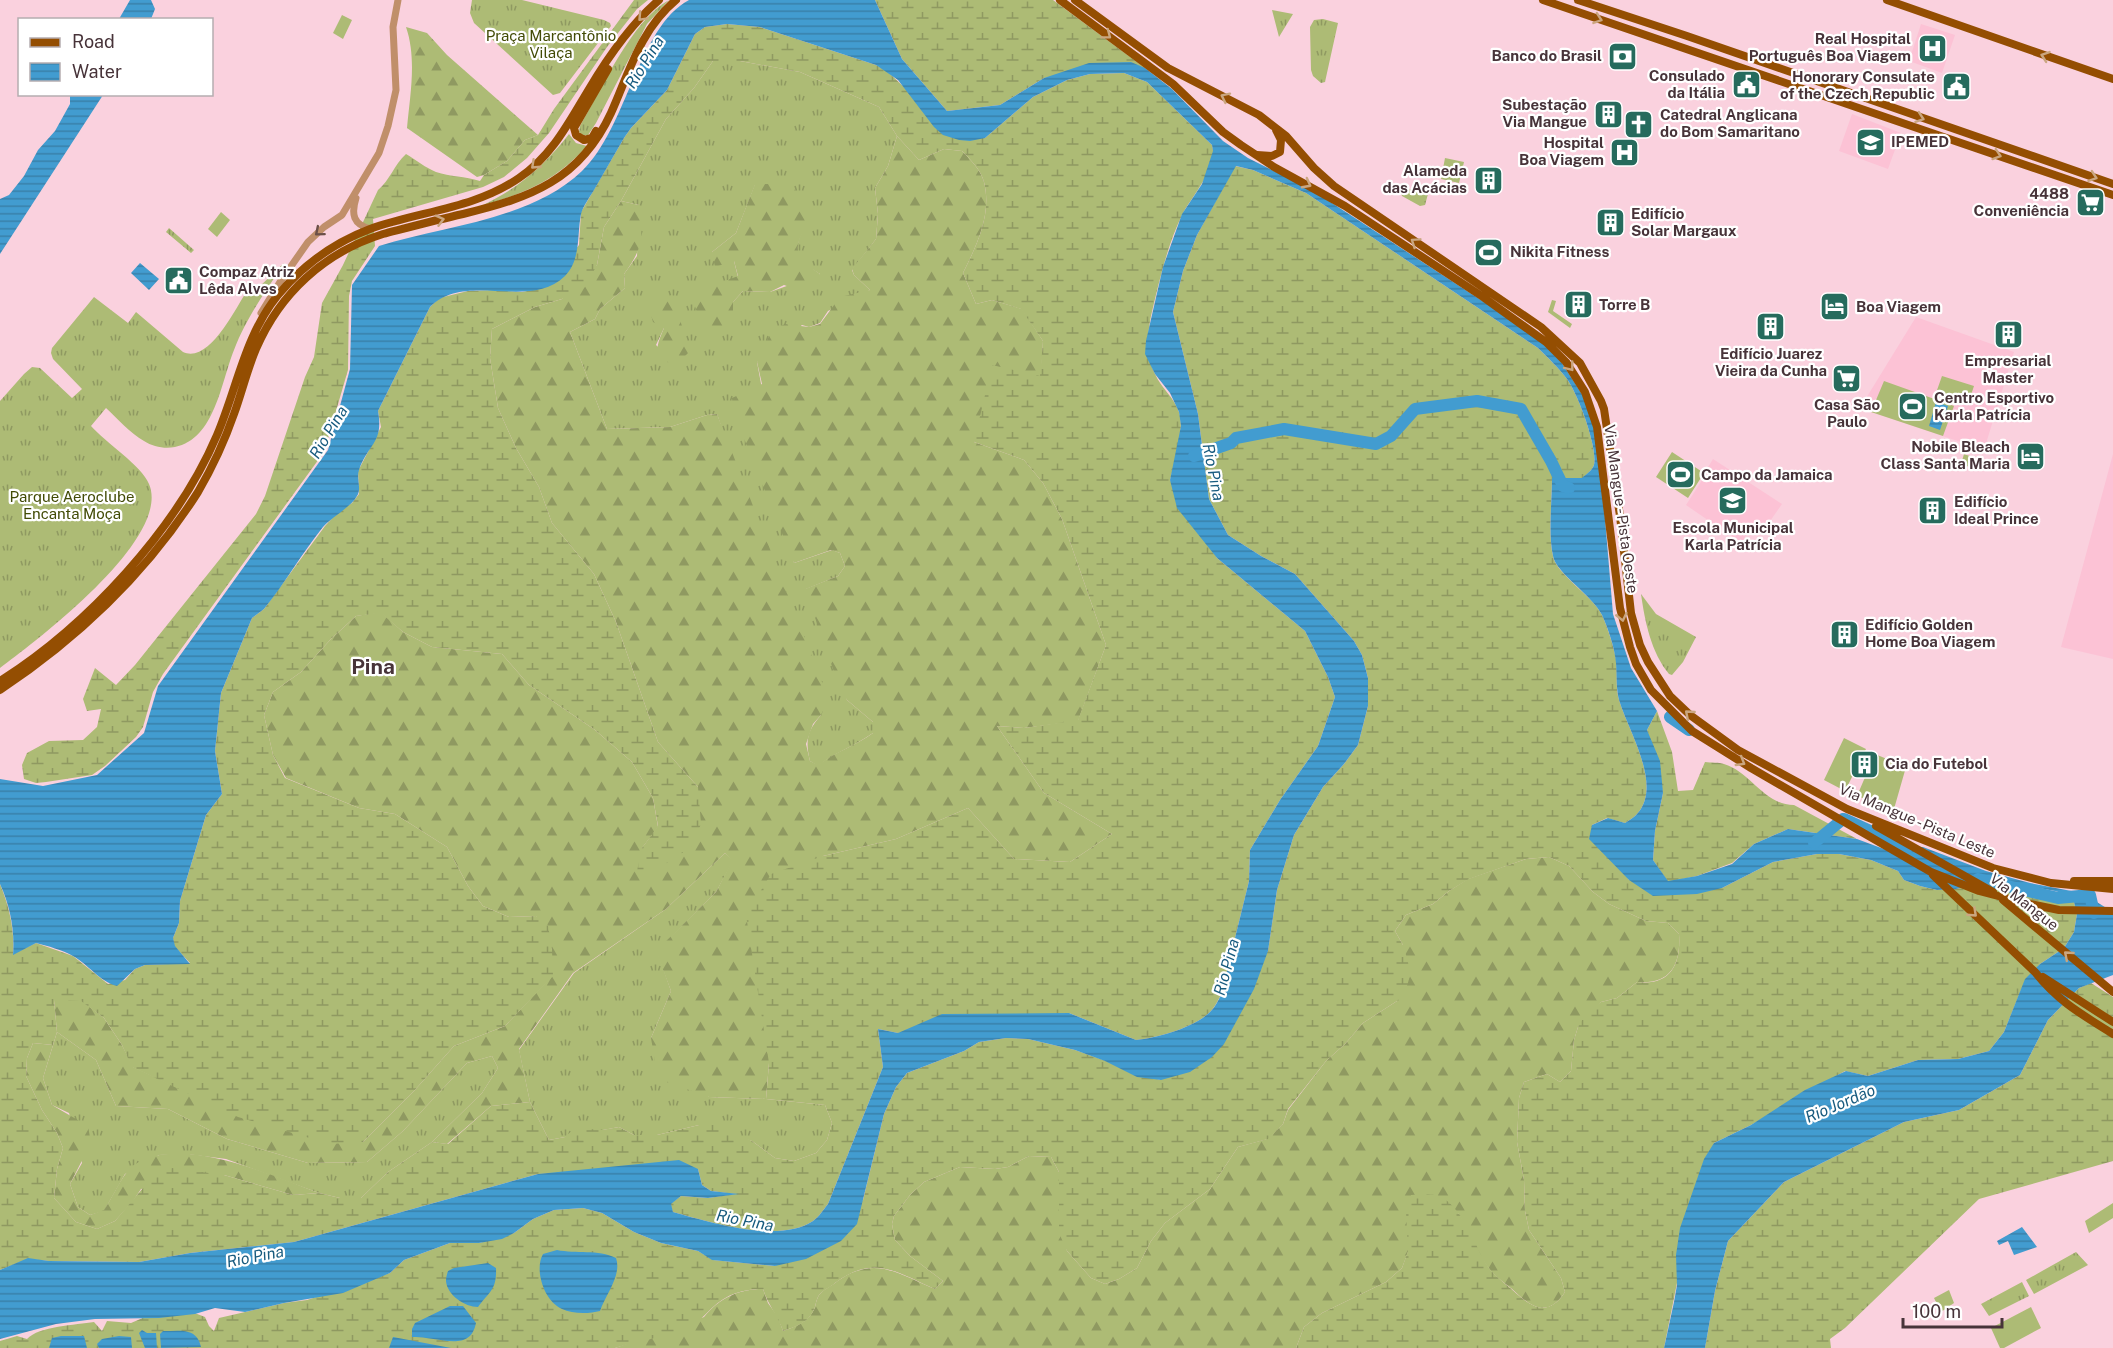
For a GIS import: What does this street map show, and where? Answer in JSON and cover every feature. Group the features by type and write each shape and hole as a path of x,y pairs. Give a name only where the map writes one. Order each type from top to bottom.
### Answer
{"main road":[{"path":"0,690 52,653 102,609 146,561 182,515 198,491 227,433 256,349 270,320 294,288 336,255 382,230 469,202 503,188 520,177 542,159 567,127 603,67 628,32 659,0"},
{"path":"0,681 48,646 84,615 132,566 173,513 214,443 227,412 247,350 267,310 298,274 333,246 371,229 382,230 502,205 553,183 589,150 600,135 644,36 662,12 676,0"},
{"name":"Via Mangue - Pista Oeste","path":"1060,0 1173,84 1223,132 1257,155 1366,219 1511,317 1546,342 1562,358 1574,372 1593,410 1600,443 1620,608 1636,664 1652,690 1692,731 1931,872 1996,897 2059,910 2113,911"},
{"name":"Via Mangue - Pista Leste","path":"1075,0 1168,68 1242,105 1275,128 1290,140 1314,168 1334,186 1541,327 1580,363 1604,409 1620,516 1631,613 1640,645 1670,696 1690,715 1719,738 1847,809 1978,862 2028,878 2051,883 2109,889"},
{"path":"1543,0 2113,195"},
{"path":"1578,0 2113,184"},
{"path":"1887,0 2113,79"},
{"path":"619,92 592,138 584,140 576,135 575,125 628,32"},
{"path":"1257,155 1272,156 1280,152 1281,140 1275,128"},
{"name":"Via Mangue","path":"1847,809 1992,891 2113,992"},
{"path":"1931,872 2035,972 2049,990 2067,1006 2113,1034"},
{"path":"2028,878 2113,881"},
{"path":"2035,972 2113,1022"},
{"path":"2089,974 2113,985"}],"street":[{"path":"247,350 257,321 280,282 316,234 342,215 379,153 393,104 396,77 393,27 398,0"},
{"path":"358,190 353,215 359,225 371,229"}],"shaded area":[{"name":"Real Hospital Português Boa Viagem","path":"1921,24 1955,35 1942,73 1909,61"},
{"name":"IPEMED","path":"1852,114 1901,133 1888,169 1839,151"},
{"path":"1916,317 2014,352 1984,450 1860,408"},
{"path":"2113,454 2113,659 2061,647"},
{"name":"Escola Municipal Karla Patrícia","path":"1713,459 1782,504 1761,534 1751,528 1741,543 1686,505"}],"green space":[{"name":"Praça Marcantônio Vilaça","path":"472,0 522,0 604,20 611,26 560,93 553,95 474,23 470,13"},
{"path":"634,0 648,0 637,9 607,47 549,133 527,158 504,177 483,187 373,219 375,246 352,281 349,296 348,370 324,452 163,674 153,692 143,727 136,737 92,775 36,783 24,779 22,765 27,753 49,741 83,740 97,727 101,709 87,711 83,699 95,668 116,685 135,665 256,514 265,496 305,377 314,357 322,303 343,265 378,190 398,163 406,154 436,172 480,181 484,175 507,161 525,140 538,135 554,109"},
{"path":"669,0 647,24 596,123 588,135 583,135 579,132 580,126 618,57 642,23"},
{"path":"875,0 1053,0 1145,68 1044,78 1000,105 947,111 902,59"},
{"path":"1272,10 1293,14 1279,37"},
{"path":"342,15 352,20 343,39 333,33"},
{"path":"1323,19 1338,23 1325,82 1321,83 1313,76 1311,70 1310,27 1314,20"},
{"path":"727,24 760,27 876,65 887,71 906,89 985,138 1033,97 1067,80 1090,74 1124,73 1147,82 1212,145 1212,163 1182,215 1172,239 1160,277 1149,331 1148,345 1152,367 1177,407 1181,420 1179,446 1170,480 1217,558 1305,631 1328,677 1335,697 1318,746 1280,800 1250,850 1249,881 1221,995 1211,1011 1196,1022 1155,1037 1136,1040 1069,1013 898,1033 878,1029 883,1067 828,1204 813,1221 799,1228 782,1231 744,1229 673,1212 670,1204 681,1196 708,1198 735,1194 711,1191 702,1185 698,1169 538,1174 294,1242 190,1253 139,1262 28,1259 0,1270 0,884 11,918 13,954 36,943 73,956 108,984 125,980 135,969 145,965 190,963 174,946 173,938 179,923 180,901 206,815 222,794 215,751 221,693 252,618 264,609 325,526 359,494 358,471 381,427 378,411 430,307 439,298 468,291 522,292 545,287 579,245 581,212 624,138 667,90 695,34 705,27","holes":["713,61 740,61 800,72 879,107 897,136 919,160 944,149 962,151 983,178 986,194 985,217 978,240 963,273 976,304 992,300 1021,309 1043,341 1040,376 992,365 974,442 1024,460 1043,483 1062,519 1106,645 1078,720 1024,728 997,726 1044,793 1112,834 1070,862 1014,859 968,808 896,839 823,856 771,874 746,915 769,1063 766,1099 825,1105 832,1123 827,1140 816,1153 794,1161 775,1158 752,1141 715,1124 699,1125 657,1135 634,1135 619,1127 602,1130 575,1128 565,1137 549,1140 530,1102 491,1106 448,1144 432,1142 388,1172 361,1198 340,1198 319,1193 293,1195 224,1175 172,1168 154,1175 115,1221 97,1229 76,1222 54,1198 57,1169 63,1148 26,1076 27,1058 33,1043 53,1045 57,1032 54,1000 81,1001 104,1018 122,1045 132,1067 238,1117 330,1144 363,1142 414,1091 454,1046 505,1026 553,976 548,925 536,916 509,917 483,906 468,886 447,847 395,814 359,808 285,778 273,755 264,715 273,692 301,672 356,616 381,613 403,632 432,647 502,654 529,685 595,730 632,762 653,798 658,826 642,848 637,871 656,870 691,847 701,824 698,787 658,742 616,622 594,574 552,523 539,487 516,448 498,408 490,358 492,329 535,307 562,299 585,287 597,265 604,227 666,119 694,88"]},
{"path":"406,27 427,33 447,55 538,135 525,140 507,161 477,177 407,128 412,64"},
{"path":"713,61 740,61 800,72 879,107 897,136 888,166 875,188 878,214 876,239 852,270 854,275 870,290 828,311 820,323 809,327 802,325 757,362 794,563 832,550 840,553 845,566 838,576 806,589 847,700 873,722 873,733 818,766 810,761 808,736 821,715 717,414 670,427 607,429 570,332 595,319 600,309 625,288 624,274 637,256 639,205 621,201 666,119 694,88","holes":["775,184 810,217 797,249 800,259 820,274 770,292 743,291 733,302 738,277 734,261 712,252 736,233 755,185","664,328 683,356 676,364 656,345"]},
{"path":"569,134 576,143 587,146 563,168 526,191 481,206 530,176"},
{"path":"897,136 919,160 944,149 962,151 978,169 983,178 986,194 985,217 978,240 963,273 976,304 992,300 1022,309 1043,341 1041,376 974,442 1024,460 1043,483 1062,519 1106,645 1078,721 1024,728 997,726 1044,793 1112,834 1070,862 1014,859 968,808 896,839 823,856 769,1063 766,1099 709,1097 658,1079 651,1038 671,991 656,951 716,892 732,861 725,853 666,909 573,973 519,1049 530,1102 491,1106 447,1144 432,1142 482,1093 498,1068 492,1056 467,1063 403,1131 367,1162 308,1163 227,1139 168,1109 116,1106 96,1060 57,1032 54,1000 81,1000 104,1018 133,1067 172,1085 363,1142 414,1091 454,1046 505,1026 552,976 552,950 536,916 509,917 483,906 468,886 447,847 395,814 359,808 286,778 273,755 264,715 273,692 301,672 356,616 381,612 403,632 432,647 502,654 529,685 595,730 632,762 653,798 658,827 642,848 698,787 658,742 616,622 594,574 552,523 539,487 516,448 498,408 490,358 492,329 535,307 562,299 597,265 604,227 621,201 639,205 641,225 639,249 624,274 625,288 600,309 595,319 570,332 607,429 670,427 717,414 822,682 825,706 813,724 806,744 810,761 818,765 873,733 873,722 847,700 840,689 805,589 838,576 845,566 840,553 831,550 794,563 733,411 732,398 762,384 757,362 772,330 785,324 809,327 820,324 840,297 870,290 854,275 852,269 876,239 878,214 875,188 888,166"},
{"path":"1445,158 1464,162 1459,183 1441,179"},
{"path":"1235,166 1253,170 1306,193 1538,348 1571,386 1590,434 1594,465 1582,479 1552,478 1550,528 1552,548 1553,556 1561,570 1591,600 1602,615 1616,659 1619,700 1643,765 1646,782 1645,798 1639,812 1625,823 1607,818 1592,825 1629,880 1722,888 1773,862 1817,854 1839,854 1871,860 1898,871 1904,880 1937,890 2001,883 2065,894 2074,902 2077,914 2074,932 2064,948 2040,964 2021,990 2004,1032 1989,1051 1958,1059 1918,1060 1868,1076 1845,1071 1751,1125 1714,1143 1677,1283 1664,1348 1296,1348 1304,1327 1322,1313 1386,1282 1402,1268 1408,1251 1406,1212 1411,1195 1436,1195 1451,1204 1464,1221 1491,1271 1530,1304 1544,1308 1551,1306 1565,1292 1561,1278 1529,1230 1525,1211 1524,1180 1517,1142 1519,1098 1524,1082 1547,1074 1560,1082 1571,1071 1574,1040 1586,1013 1601,1002 1617,998 1637,982 1658,980 1672,971 1678,955 1679,934 1668,923 1646,921 1609,904 1593,892 1569,866 1549,857 1526,859 1469,879 1433,904 1406,915 1395,931 1403,945 1411,972 1407,986 1397,1001 1363,1023 1326,1061 1288,1109 1283,1124 1268,1139 1238,1147 1210,1189 1165,1223 1151,1241 1137,1268 1105,1284 1091,1278 1067,1251 1059,1233 1059,1172 1051,1157 1029,1156 1008,1167 995,1169 960,1167 924,1182 910,1195 894,1216 892,1224 895,1240 910,1256 943,1281 935,1289 897,1272 885,1269 862,1269 849,1274 823,1291 806,1320 783,1331 763,1289 742,1291 729,1296 683,1330 615,1348 0,1348 0,1341 17,1336 27,1339 40,1331 58,1327 94,1322 102,1331 107,1321 131,1323 145,1317 192,1312 205,1317 214,1331 219,1318 307,1300 390,1273 404,1260 450,1243 479,1243 514,1233 533,1219 554,1210 583,1208 602,1213 634,1232 661,1243 698,1251 713,1260 775,1266 863,1200 884,1114 896,1087 907,1073 964,1051 979,1042 1006,1038 1028,1039 1075,1050 1160,1080 1268,951 1277,890 1294,835 1323,787 1358,745 1368,706 1368,678 1362,655 1354,641 1295,574 1228,535 1209,499 1198,414 1173,312 1183,271 1197,235"},
{"path":"789,179 811,217 798,243 799,255 820,274 806,293 784,285 770,292 743,291 733,302 733,325 704,334 691,294 738,276 734,261 715,267 712,252 736,233 755,184 775,184"},
{"path":"1405,188 1428,194 1425,205 1420,206 1402,196 1400,191"},
{"path":"221,212 230,220 217,237 208,229"},
{"path":"169,228 194,250 191,253 166,232"},
{"name":"Parque Aeroclube Encanta Moça","path":"284,263 245,326 234,350 215,408 199,433 188,442 175,447 155,446 134,434 106,408 91,426 145,477 149,484 151,506 141,531 122,558 98,585 43,635 0,668 0,401 32,367 40,368 72,398 82,389 53,359 51,353 52,348 94,297 128,323 136,312 183,352 193,354 212,343 247,291 257,289"},
{"path":"672,295 690,351 676,365 662,359 659,355 658,346 664,328 653,322 648,304"},
{"path":"1552,300 1556,301 1553,311 1572,324 1570,328 1548,312"},
{"path":"1942,376 1974,386 1968,404 1936,393"},
{"name":"Centro Esportivo Karla Patrícia","path":"1884,381 1954,406 1943,436 1871,412"},
{"name":"Campo da Jamaica","path":"1672,452 1704,473 1688,498 1656,477"},
{"path":"1964,454 1978,459 1975,469 1961,464"},
{"path":"1641,594 1656,614 1696,637 1683,662 1672,675 1663,665 1653,646"},
{"path":"1657,711 1672,752 1678,791 1693,790 1705,762 1722,763 1734,768 1774,800 1794,805 1857,839 1788,829 1754,844 1732,863 1697,876 1668,882 1653,860 1655,831 1663,793 1647,730"},
{"path":"1844,738 1866,749 1845,791 1824,780"},
{"path":"1875,754 1906,767 1894,809 1857,796"},
{"path":"725,853 733,861 716,892 657,951 671,991 651,1038 709,1097 766,1099 825,1105 832,1123 827,1140 816,1153 794,1161 775,1158 752,1141 699,1125 657,1135 634,1135 619,1127 549,1140 530,1102 519,1050 574,973 666,909"},
{"path":"1549,857 1569,866 1593,892 1609,904 1646,921 1668,923 1679,934 1676,963 1666,976 1649,982 1637,982 1617,998 1601,1002 1578,1027 1574,1040 1571,1071 1560,1082 1547,1074 1524,1082 1519,1098 1517,1142 1524,1180 1525,1211 1529,1230 1561,1278 1565,1292 1552,1305 1545,1308 1532,1305 1493,1274 1458,1213 1408,1234 1408,1252 1402,1268 1386,1282 1322,1313 1304,1327 1296,1348 615,1348 704,1317 730,1296 754,1289 763,1289 783,1331 806,1320 823,1291 849,1274 862,1269 885,1269 897,1272 935,1289 943,1281 910,1256 895,1240 892,1224 894,1216 910,1195 924,1182 960,1167 995,1169 1008,1167 1029,1156 1051,1157 1059,1172 1059,1212 1067,1251 1091,1278 1105,1284 1119,1279 1137,1268 1151,1241 1165,1223 1210,1189 1238,1147 1267,1139 1283,1124 1288,1110 1326,1061 1363,1023 1397,1001 1403,945 1395,931 1406,915 1433,904 1468,879 1526,859"},
{"path":"2091,983 2113,997 2113,1161 1979,1199 1845,1328 1830,1339 1831,1348 1705,1348 1715,1291 1728,1241 1784,1182 1904,1122 1959,1110 2020,1075 2048,1020 2079,988"},
{"path":"57,1032 96,1060 116,1106 168,1109 227,1139 308,1163 367,1162 403,1131 467,1063 492,1056 498,1068 482,1093 432,1142 388,1172 361,1198 340,1198 319,1193 226,1159 187,1154 159,1155 125,1174 104,1211 90,1215 78,1207 70,1184 82,1163 69,1113 52,1105 43,1078"},
{"path":"33,1043 53,1045 43,1078 52,1105 88,1126 91,1143 70,1184 78,1207 90,1215 104,1210 134,1165 153,1156 176,1153 201,1155 252,1168 319,1193 293,1195 224,1175 141,1189 115,1221 97,1229 76,1222 54,1198 57,1169 63,1148 26,1076 27,1058"},
{"path":"2113,1203 2113,1218 2089,1233 2085,1221"},
{"path":"2076,1252 2088,1265 2034,1294 2026,1280"},
{"path":"2022,1282 2029,1296 1989,1316 1981,1304"},
{"path":"1949,1290 1954,1303 1941,1312 1934,1298"},
{"path":"2031,1307 2041,1328 2000,1348 1991,1328"}],"water":[{"path":"130,0 151,0 155,9 151,18 120,18"},
{"path":"689,0 875,0 902,59 947,111 1000,105 1044,78 1089,63 1131,62 1145,68 1172,89 1223,141 1248,158 1312,190 1490,306 1543,343 1560,360 1585,399 1593,422 1600,459 1613,614 1631,668 1657,711 1647,730 1660,761 1663,793 1655,831 1653,860 1668,881 1697,876 1732,864 1754,844 1788,829 1857,839 1900,855 1888,846 1923,847 1986,871 2030,883 2082,893 2113,912 2113,975 2079,988 2048,1020 2020,1075 1959,1110 1904,1122 1784,1182 1728,1241 1715,1291 1705,1348 1664,1348 1677,1285 1676,1255 1680,1228 1704,1159 1714,1143 1751,1125 1805,1090 1846,1071 1868,1076 1918,1060 1958,1059 1989,1051 2004,1032 2025,979 2040,964 2064,948 2074,932 2077,914 2074,902 2065,894 2055,891 2001,883 1937,890 1904,880 1898,871 1871,860 1839,854 1817,854 1773,862 1722,888 1697,894 1653,896 1629,880 1589,839 1592,825 1608,818 1625,823 1639,812 1645,798 1646,782 1643,765 1619,700 1615,657 1602,615 1591,600 1561,570 1553,556 1550,528 1552,478 1582,478 1594,465 1590,434 1571,386 1538,348 1306,193 1253,170 1236,166 1197,235 1183,271 1173,312 1198,414 1209,499 1228,535 1295,574 1354,641 1362,655 1368,678 1368,706 1358,745 1323,787 1294,835 1277,890 1268,951 1254,989 1224,1044 1212,1057 1190,1072 1161,1080 1137,1077 1105,1061 1075,1050 1028,1039 1006,1038 979,1042 964,1051 907,1073 896,1087 884,1114 857,1224 841,1241 806,1259 775,1266 712,1260 698,1251 661,1243 634,1232 602,1213 583,1208 554,1210 533,1219 502,1239 479,1243 450,1243 404,1260 390,1273 343,1293 245,1312 215,1308 195,1314 159,1318 95,1319 56,1324 0,1339 0,1270 28,1258 49,1261 139,1262 190,1253 294,1242 538,1174 679,1160 698,1169 702,1185 711,1191 739,1194 708,1198 681,1196 671,1204 673,1212 744,1229 782,1231 799,1228 813,1221 828,1204 883,1067 878,1029 898,1033 942,1014 1069,1013 1136,1040 1155,1037 1186,1027 1204,1017 1219,999 1249,881 1250,850 1280,800 1318,746 1335,697 1328,677 1305,631 1217,558 1177,508 1170,480 1181,426 1179,412 1170,393 1155,374 1145,354 1146,341 1163,267 1182,214 1202,184 1213,151 1212,145 1147,82 1124,73 1090,74 1067,80 1033,97 985,138 970,141 959,140 943,135 934,127 898,80 876,65 760,27 727,24 705,27 695,34 667,90 624,138 582,211 576,255 565,276 550,286 534,291 461,292 445,297 430,307 378,411 379,430 359,470 357,496 351,504 323,527 264,609 252,618 221,693 215,751 222,794 206,815 180,901 179,923 173,938 175,946 190,964 145,965 135,969 117,986 105,980 73,956 50,947 36,943 13,955 11,918 0,884 0,779 43,786 97,775 144,733 158,686 328,450 350,369 352,285 379,246 512,211 538,201 582,171 611,130 657,32 672,13"},
{"path":"70,96 102,96 0,254 0,199 9,195 24,176 38,150 55,131 70,104"},
{"path":"140,263 159,279 149,290 131,273"},
{"path":"1936,402 1948,406 1940,430 1929,426"},
{"path":"2022,1227 2037,1247 2014,1255 2008,1241 1999,1245 1997,1241"},
{"path":"557,1250 602,1254 616,1258 615,1278 600,1311 571,1312 562,1309 550,1299 542,1284 540,1261 543,1254"},
{"path":"488,1263 496,1268 495,1281 492,1290 478,1307 462,1302 453,1295 447,1286 448,1271"},
{"path":"450,1306 463,1306 476,1323 469,1336 458,1341 412,1337 415,1323"},
{"path":"142,1330 147,1333 156,1333 157,1348 145,1348 139,1333"},
{"path":"163,1331 192,1333 201,1347 161,1348 160,1334"},
{"path":"84,1336 87,1348 49,1348 52,1338"},
{"path":"119,1336 131,1337 132,1348 99,1348 97,1344 102,1339"},
{"path":"393,1337 451,1348 389,1348"}],"waterway":[{"name":"Rio Pina","path":"1194,456 1231,443 1236,438 1284,429 1376,444 1391,436 1415,409 1477,401 1521,409 1563,486 1569,488"},
{"path":"1670,717 1689,730"},
{"path":"1814,843 1843,819"},
{"path":"1844,819 1907,848"},
{"path":"1978,879 2058,898 2090,895 2094,913"}],"place":[{"name":"Real Hospital Português Boa Viagem","path":"1932,48"},
{"name":"Banco do Brasil","path":"1623,56"},
{"name":"Consulado da Itália","path":"1746,85"},
{"name":"Honorary Consulate of the Czech Republic","path":"1956,86"},
{"name":"Subestação Via Mangue","path":"1608,114"},
{"name":"Catedral Anglicana do Bom Samaritano","path":"1639,124"},
{"name":"IPEMED","path":"1870,142"},
{"name":"Hospital Boa Viagem","path":"1625,152"},
{"name":"Alameda das Acácias","path":"1488,180"},
{"name":"4488 Conveniência","path":"2090,203"},
{"name":"Edifício Solar Margaux","path":"1610,223"},
{"name":"Nikita Fitness","path":"1489,252"},
{"name":"Compaz Atriz Lêda Alves","path":"178,281"},
{"name":"Torre B","path":"1578,305"},
{"name":"Boa Viagem","path":"1835,307"},
{"name":"Edifício Juarez Vieira da Cunha","path":"1771,327"},
{"name":"Empresarial Master","path":"2008,334"},
{"name":"Casa São Paulo","path":"1847,378"},
{"name":"Centro Esportivo Karla Patrícia","path":"1913,407"},
{"name":"Nobile Bleach Class Santa Maria","path":"2031,456"},
{"name":"Campo da Jamaica","path":"1680,475"},
{"name":"Escola Municipal Karla Patrícia","path":"1733,501"},
{"name":"Edifício Ideal Prince","path":"1933,511"},
{"name":"Edifício Golden Home Boa Viagem","path":"1844,634"},
{"name":"Cia do Futebol","path":"1864,764"}],"district":[{"name":"Pina","path":"373,667"}],"water label":[{"name":"Rio Jordão","path":"1840,1103"}]}
